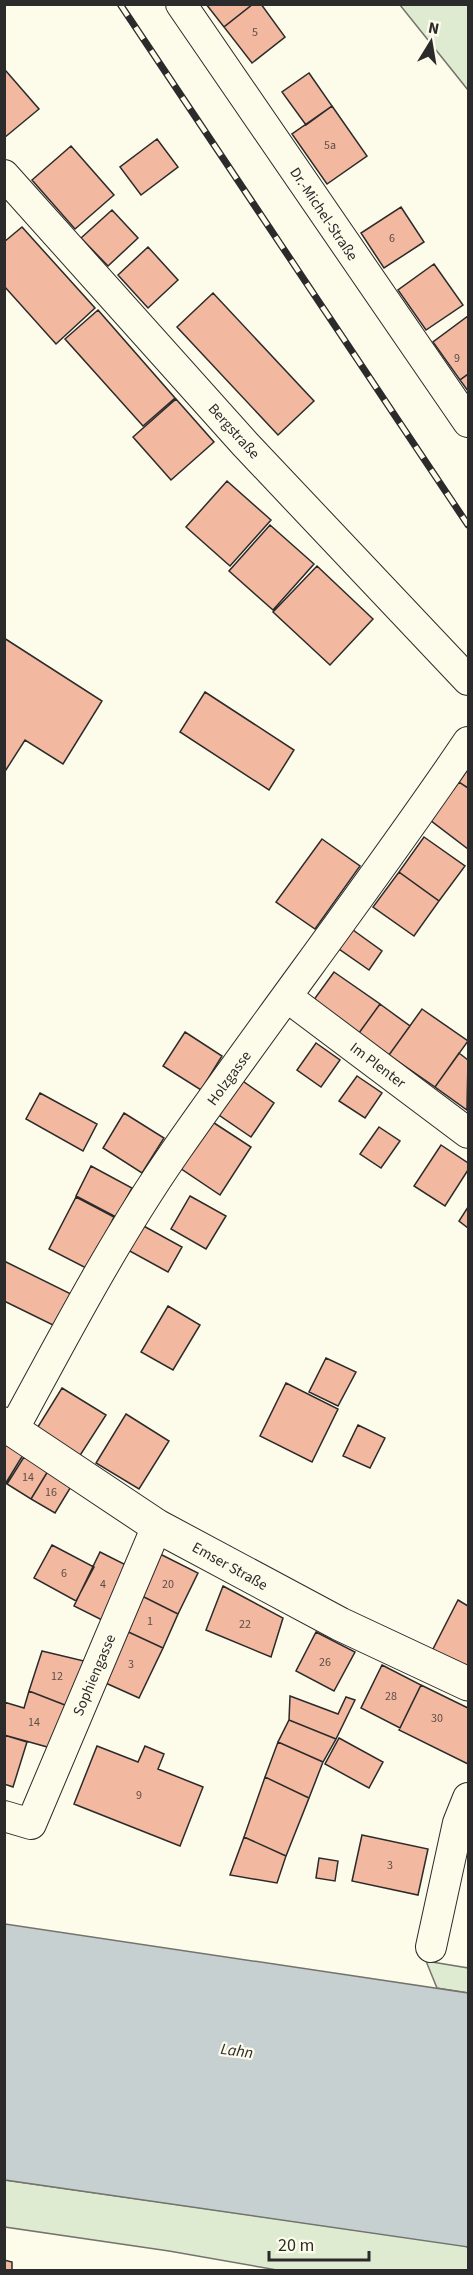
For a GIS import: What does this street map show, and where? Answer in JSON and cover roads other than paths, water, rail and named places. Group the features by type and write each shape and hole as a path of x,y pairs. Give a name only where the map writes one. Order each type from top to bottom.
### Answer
{"street":[{"name":"Dr.-Michel-Straße","path":"181,4 468,422"},
{"name":"Bergstraße","path":"4,176 245,444 468,680"},
{"name":"Holzgasse","path":"9,1427 118,1241 175,1153 468,742"},
{"name":"Im Plenter","path":"287,997 468,1132"},
{"name":"Emser Straße","path":"9,1427 157,1526 340,1623 468,1683"},
{"name":"Sophiengasse","path":"18,1820 157,1526"},
{"path":"431,1947 458,1823 468,1798"}],"water":[{"name":"Lahn","path":"5,1924 468,1993 468,2247 5,2180"}],"railway":[{"path":"120,4 468,525"}]}
